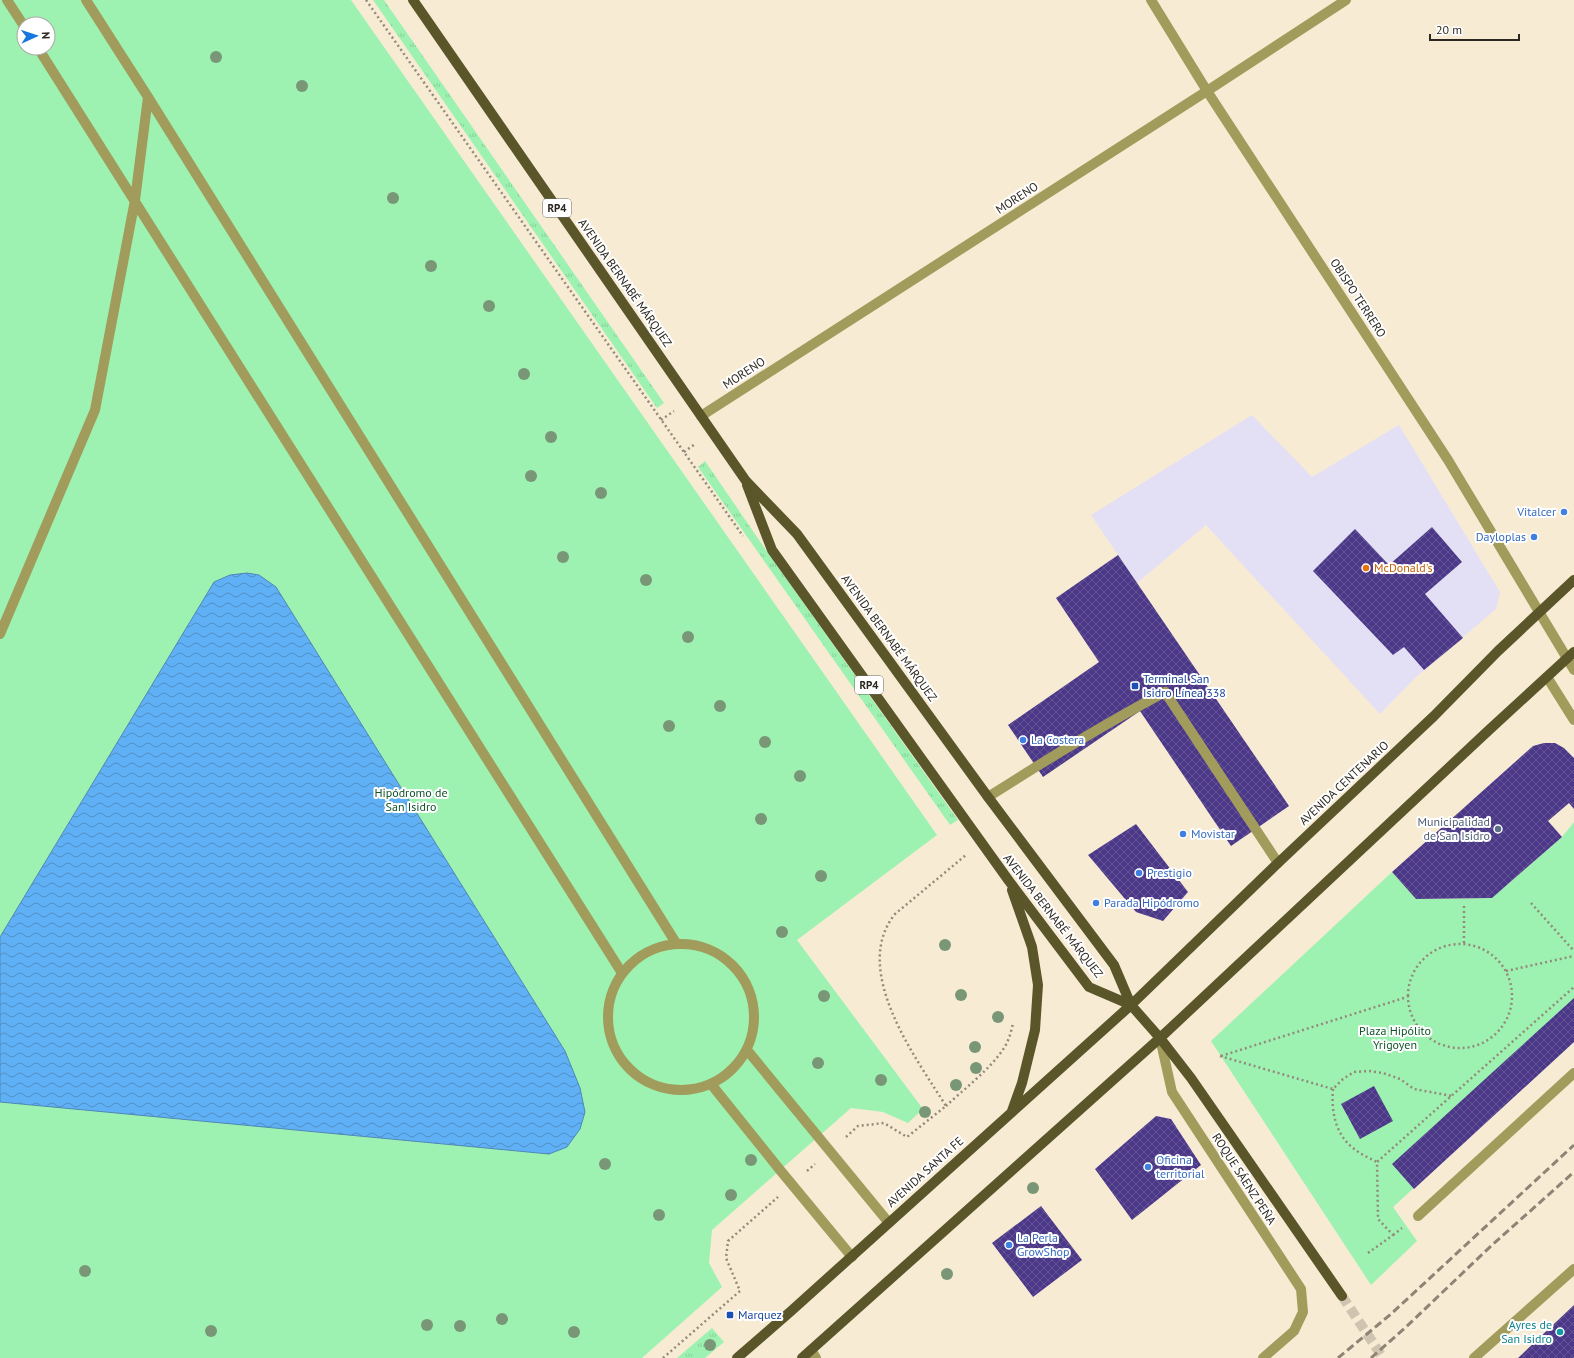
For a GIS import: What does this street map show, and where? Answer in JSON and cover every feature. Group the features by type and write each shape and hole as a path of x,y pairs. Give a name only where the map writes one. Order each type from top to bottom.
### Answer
{"main road":[{"name":"AVENIDA BERNABÉ MÁRQUEZ","path":"414,0 746,481 797,534 988,797 1114,965 1131,1005"},
{"name":"AVENIDA BERNABÉ MÁRQUEZ","path":"746,481 772,550 1009,881 1089,987 1131,1005"},
{"name":"AVENIDA CENTENARIO","path":"1131,1005 1278,863 1434,716 1498,651 1574,580"},
{"path":"802,1358 814,1354 1160,1038 1249,953 1570,656"},
{"path":"1009,881 1032,947 1038,985 1036,1030 1022,1083 1011,1113"},
{"name":"ROQUE SÁENZ PEÑA","path":"1131,1005 1160,1038 1191,1078 1342,1296"},
{"name":"AVENIDA SANTA FE","path":"737,1358 852,1257 1131,1005"}],"street":[{"path":"7,0 17,16"},
{"path":"86,0 676,943"},
{"name":"OBISPO TERRERO","path":"1151,0 1207,91 1448,460 1538,613 1570,656 1574,670"},
{"name":"MORENO","path":"701,416 1346,0"},
{"path":"43,56 622,973"},
{"path":"0,634 96,410 135,200 148,97"},
{"path":"1547,677 1574,720"},
{"path":"988,797 1100,728 1165,692 1278,863"},
{"path":"676,943 694,944 720,954 740,972 752,996 754,1024 747,1050 732,1070 711,1084 685,1090 658,1086 634,1073 617,1052 608,1026 610,998 622,973 642,954 676,943"},
{"name":"ROQUE SÁENZ PEÑA","path":"1160,1038 1172,1092 1301,1289 1303,1312 1294,1331 1263,1358"},
{"path":"747,1050 889,1222"},
{"path":"1418,1216 1574,1073"},
{"path":"711,1084 852,1257"},
{"path":"1474,1358 1574,1269"}],"path":[{"path":"366,0 743,536"},
{"path":"946,1106 904,1039 884,986 879,964 879,949 882,934 895,914 967,855 962,849"},
{"path":"1531,903 1574,951"},
{"path":"1464,906 1464,944"},
{"path":"1464,944 1481,948 1496,958 1506,971 1512,988 1512,1005 1506,1022 1496,1035 1481,1044 1464,1049 1448,1048 1432,1041 1419,1029 1410,1014 1407,997 1410,980 1418,964 1430,952 1446,945 1464,944"},
{"path":"1506,971 1574,956"},
{"path":"1368,1253 1392,1235 1378,1218 1377,1162 1574,987"},
{"path":"1333,1089 1220,1056 1407,997"},
{"path":"664,1358 740,1291 726,1258 728,1241 858,1126 884,1123 907,1137 946,1106 994,1061 1010,1037 1014,1017"},
{"path":"1377,1162 1353,1148 1345,1140 1334,1116 1332,1106 1333,1089 1343,1079 1354,1072 1369,1071 1383,1073 1400,1079 1414,1089 1452,1096"}],"shaded area":[{"name":"McDonald's","path":"1252,415 1312,477 1399,425 1500,592 1496,609 1415,678 1380,714 1206,525 1137,583 1091,515"}],"green space":[{"name":"Hipódromo de San Isidro","path":"0,0 351,0 937,835 797,940 923,1109 908,1123 883,1112 851,1108 712,1230 709,1263 722,1287 642,1358 0,1358"},
{"path":"373,0 384,0 664,403 657,408"},
{"path":"705,461 768,553 958,820 950,825 698,467"},
{"name":"Plaza Hipólito Yrigoyen","path":"1574,822 1574,1042 1393,1207 1417,1241 1371,1285 1211,1041 1392,872 1416,899 1492,898 1562,837"},
{"path":"712,1328 724,1342 705,1358 677,1358"}],"water":[{"path":"247,573 259,575 276,587 565,1051 580,1088 585,1112 580,1129 567,1147 549,1154 0,1102 0,937 214,582 230,575"}],"building":[{"path":"1432,527 1462,562 1425,594 1463,638 1424,670 1404,647 1393,655 1313,571 1355,529 1389,565"},
{"name":"Terminal San Isidro Línea 338","path":"1118,555 1289,806 1231,846 1140,711 1043,777 1008,725 1099,662 1056,598"},
{"name":"Municipalidad de San Isidro","path":"1544,743 1555,743 1564,748 1574,758 1574,809 1569,803 1548,821 1562,837 1492,898 1416,899 1392,872 1533,746"},
{"name":"Prestigio","path":"1136,824 1188,892 1163,921 1136,912 1088,855"},
{"path":"1574,998 1574,1042 1414,1189 1392,1164"},
{"path":"1374,1086 1393,1121 1360,1139 1341,1104"},
{"name":"Oficina territorial","path":"1156,1116 1171,1119 1201,1165 1132,1220 1095,1169"},
{"path":"1041,1206 1082,1260 1033,1297 992,1243"},
{"name":"Ayres de San Isidro","path":"1574,1305 1574,1358 1518,1358"}],"tunnel":[{"path":"1342,1296 1383,1358"}],"railway":[{"path":"1338,1358 1391,1314 1574,1145"},
{"path":"1371,1358 1406,1327 1491,1246 1574,1172"}],"place":[{"name":"Vitalcer","path":"1564,512"},
{"name":"Dayloplas","path":"1534,537"},
{"name":"McDonald's","path":"1366,568"},
{"name":"Terminal San Isidro Línea 338","path":"1135,686"},
{"name":"La Costera","path":"1023,740"},
{"name":"Municipalidad de San Isidro","path":"1498,829"},
{"name":"Movistar","path":"1183,834"},
{"name":"Prestigio","path":"1139,873"},
{"name":"Parada Hipódromo","path":"1096,903"},
{"name":"Oficina territorial","path":"1148,1167"},
{"name":"La Perla GrowShop","path":"1009,1245"},
{"name":"Marquez","path":"730,1315"},
{"name":"Ayres de San Isidro","path":"1560,1332"}]}
